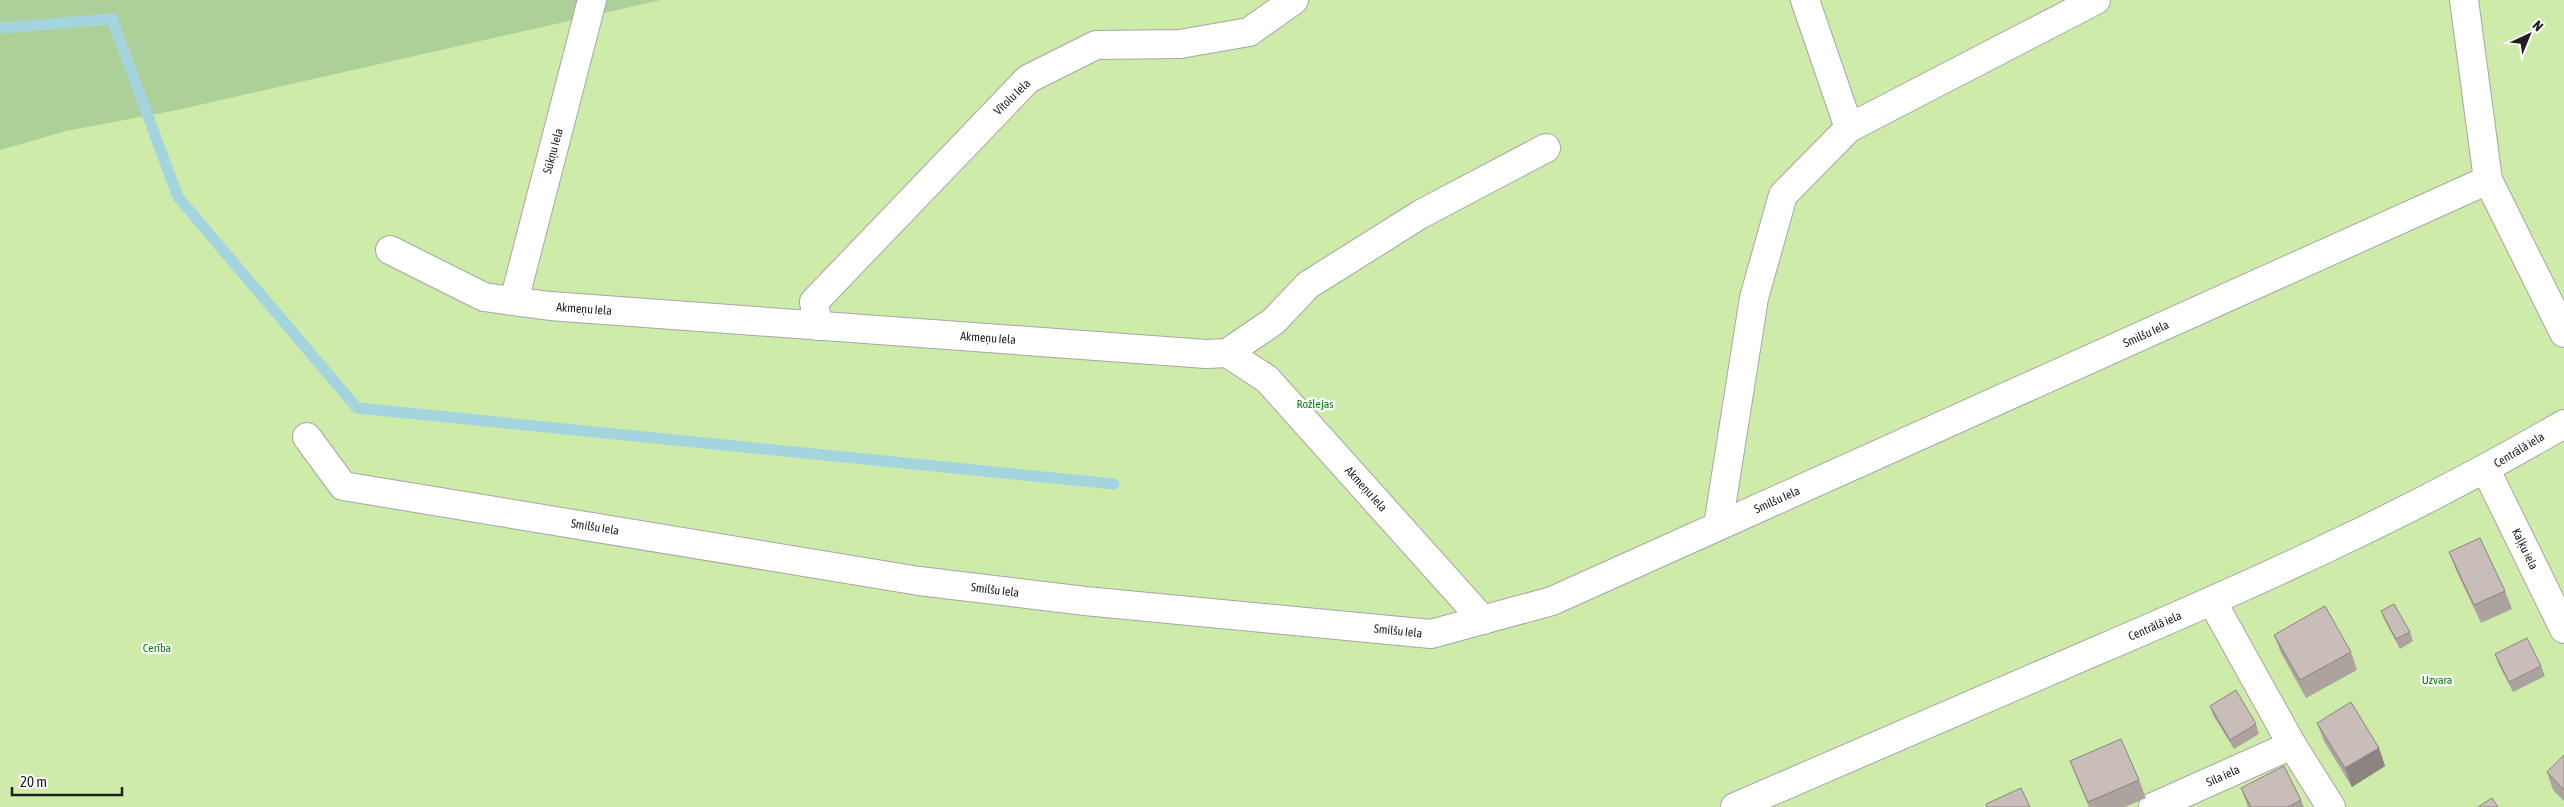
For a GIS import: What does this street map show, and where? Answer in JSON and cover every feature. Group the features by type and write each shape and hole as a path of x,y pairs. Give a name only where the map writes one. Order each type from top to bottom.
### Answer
{"street":[{"name":"Sūkņu Iela","path":"514,301 592,0"},
{"name":"Vītolu Iela","path":"818,326 814,302 1028,79 1096,45 1180,44 1249,32 1294,0"},
{"path":"1805,0 1849,128"},
{"path":"1718,526 1754,298 1783,195 1849,128 2096,0"},
{"path":"2464,0 2488,180 2564,333"},
{"path":"1227,354 1274,321 1308,285 1421,214 1546,148"},
{"name":"Smilšu Iela","path":"307,437 343,486 919,581 1085,601 1431,634 1552,600 2488,180"},
{"name":"Akmeņu Iela","path":"390,250 484,297 550,306 1227,354 1267,379 1483,620"},
{"name":"Centrālā iela","path":"1734,807 2212,601 2486,470 2564,424"},
{"name":"Kaļķu iela","path":"2486,470 2564,628"},
{"path":"2212,601 2292,745 2331,807"},
{"name":"Sila iela","path":"2153,807 2292,745"}],"green space":[{"path":"0,0 661,0 177,110 66,131 0,150"},
{"name":"Rožlejas","path":"181,0 2564,0 2564,807 0,807 0,118"}],"building":[{"path":"2480,538 2505,591 2474,605 2449,552"},
{"path":"2394,604 2410,632 2396,639 2381,611"},
{"path":"2325,606 2351,652 2300,680 2274,635"},
{"path":"2527,638 2541,666 2509,682 2495,654"},
{"path":"2236,690 2256,724 2230,740 2210,706"},
{"path":"2351,702 2379,748 2345,768 2317,723"},
{"path":"2121,739 2139,780 2088,802 2070,761"},
{"path":"2564,755 2564,790 2547,772"},
{"path":"2284,766 2301,800 2288,807 2251,807 2241,788"},
{"path":"2021,788 2030,807 1987,807 1986,804"},
{"path":"2492,798 2498,807 2478,807"}],"waterway":[{"path":"0,28 112,19 178,197 357,408 1114,484"}],"park label":[{"name":"Cerība","path":"157,648"},
{"name":"Uzvara","path":"2437,680"}]}
